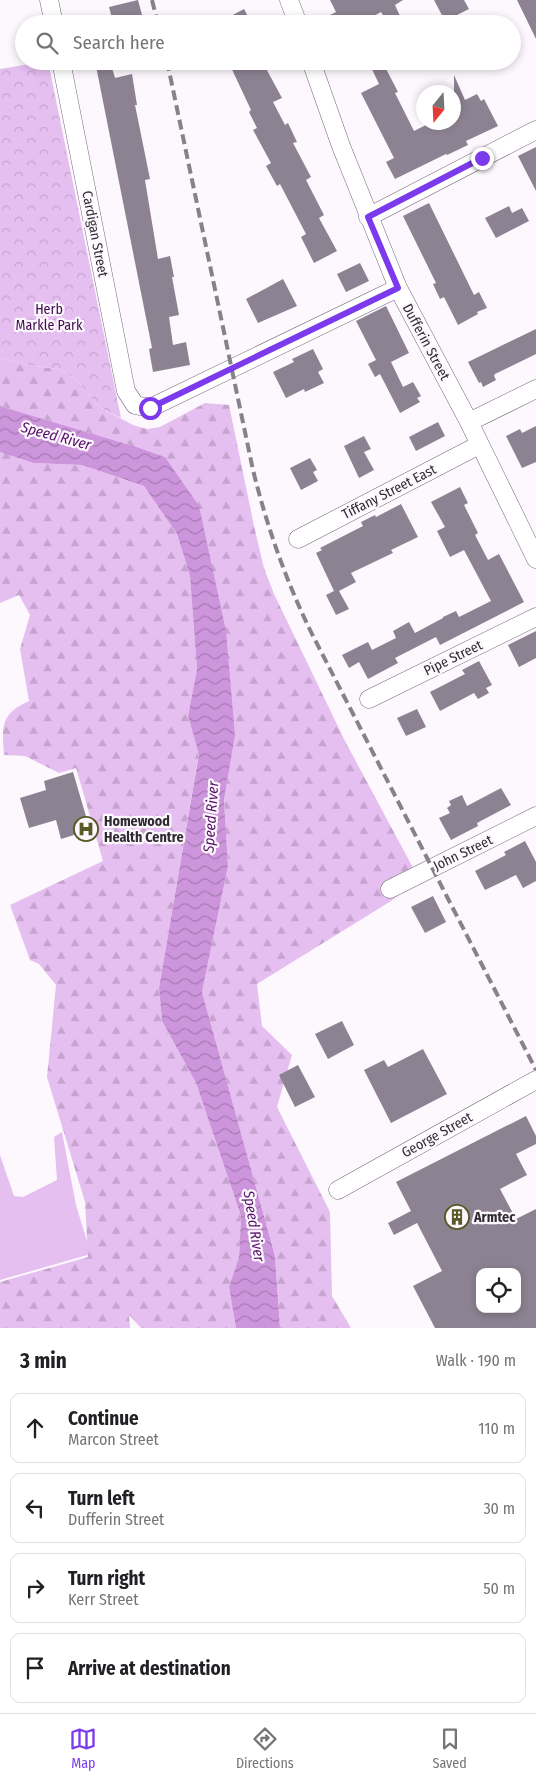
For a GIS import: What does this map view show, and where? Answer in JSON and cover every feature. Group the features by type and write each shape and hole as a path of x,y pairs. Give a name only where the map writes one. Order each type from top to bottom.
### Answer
{"street":[{"path":"49,0 52,15"},
{"path":"289,0 295,15"},
{"name":"Cardigan Street","path":"63,70 126,391 135,405 150,408 398,288"},
{"name":"Dufferin Street","path":"314,70 368,217 398,288 469,422 536,559"},
{"path":"368,217 536,130"},
{"path":"469,422 536,389"},
{"name":"Tiffany Street East","path":"298,539 479,445"},
{"name":"Pipe Street","path":"369,699 536,617"},
{"name":"John Street","path":"390,889 536,816"},
{"name":"George Street","path":"338,1190 536,1080"}],"green space":[{"name":"Herb Markle Park","path":"15,66 15,70 50,70 121,418 99,407 75,378 57,369 28,365 0,358 0,69"},
{"path":"0,358 28,365 57,369 75,378 99,407 133,425 147,429 160,427 205,403 229,405 264,568 274,594 345,741 419,879 391,901 257,984 262,1026 292,1055 277,1107 330,1212 332,1296 351,1328 280,1328 275,1256 202,992 228,866 224,800 235,736 165,457 0,406"},
{"name":"Homewood Health Centre","path":"0,452 33,463 82,465 144,486 177,534 190,576 197,669 188,716 199,753 159,988 162,1021 196,1083 241,1216 239,1257 229,1287 236,1328 141,1328 129,1315 130,1328 0,1328 0,1282 88,1257 85,1202 47,1077 56,985 39,964 30,960 10,905 103,861 76,768 59,773 25,756 4,755 3,729 5,722 13,711 29,701 20,649 30,615 19,595 0,603"},
{"path":"62,1132 76,1205 91,1254 0,1280 0,1155 14,1196 23,1197 57,1180 54,1137"}],"water":[{"name":"Speed River","path":"0,406 165,457 199,506 226,631 235,736 224,800 228,866 202,992 275,1256 280,1328 236,1328 229,1287 239,1257 241,1216 196,1083 162,1021 159,988 199,754 188,716 197,669 190,576 177,534 144,486 82,465 33,463 0,452"}],"building":[{"path":"138,0 142,15 111,15 109,7"},
{"path":"330,0 403,0 395,5 400,15 383,15 381,12 376,15 330,15 336,12"},
{"path":"434,0 464,0 469,9 457,15 442,15"},
{"path":"517,0 536,0 536,39"},
{"path":"244,9 247,15 233,15"},
{"path":"97,70 113,70 115,78 132,74 137,105 135,105 150,179 145,180 158,259 170,256 174,277 172,277 179,315 169,317 173,345 186,342 190,365 153,372 149,349 152,348"},
{"path":"232,70 267,70 282,98 273,102 285,125 288,123 297,142 293,143 311,177 306,180 324,215 319,218 337,251 314,263 301,237 306,234 280,184 277,186 266,166 271,163 253,130 257,128 249,112 251,110"},
{"path":"372,70 387,70 398,92 395,93 414,131 461,130 461,91 465,100 477,94 481,101 484,99 498,126 466,141 468,145 395,179 386,162 394,158 361,93 379,84"},
{"path":"454,75 458,85 454,85"},
{"path":"536,147 536,191 518,156"},
{"path":"429,203 474,295 479,292 487,308 477,312 478,314 458,325 444,297 440,299 433,284 436,283 403,216"},
{"path":"509,206 512,213 522,208 529,221 496,238 485,218"},
{"path":"360,263 369,281 346,292 337,274"},
{"path":"283,279 297,306 258,323 246,299"},
{"path":"386,306 409,353 391,362 403,387 413,382 421,396 417,398 420,402 400,413 380,374 375,377 368,364 376,360 356,321"},
{"path":"536,329 536,354 495,374 496,380 483,387 468,362"},
{"path":"313,349 323,369 318,372 324,383 305,392 304,389 286,398 273,372 294,362 292,359"},
{"path":"438,422 445,436 416,451 409,437"},
{"path":"536,426 536,462 522,468 506,436 520,429 522,433"},
{"path":"364,436 371,449 364,452 374,470 359,478 344,446"},
{"path":"310,458 317,470 313,472 318,481 301,490 290,468"},
{"path":"460,487 468,503 464,505 478,533 475,535 488,560 499,554 524,602 440,645 436,637 395,658 398,663 368,679 359,662 349,668 342,655 368,642 372,650 396,638 393,631 409,622 415,633 456,611 459,617 491,601 464,550 450,557 437,531 445,527 431,502"},
{"path":"401,504 418,537 391,550 393,553 351,573 356,582 339,591 349,609 336,615 326,595 334,591 316,553 322,550 320,548 363,526 361,522 375,515 376,517"},
{"path":"536,631 536,658 519,667 508,645"},
{"path":"479,661 492,685 486,688 489,693 478,699 474,693 440,711 430,692 465,674 462,670"},
{"path":"417,709 426,727 406,736 397,718"},
{"path":"73,772 90,830 61,839 56,820 29,828 20,798 46,790 44,781"},
{"path":"501,788 511,805 477,823 478,826 451,840 439,818 450,813 447,808 451,805 449,801 462,795 467,806"},
{"path":"525,841 536,862 536,881 523,888 516,875 485,890 475,871 506,855 504,852"},
{"path":"433,896 446,922 425,933 411,907"},
{"path":"342,1021 354,1045 328,1059 315,1034"},
{"path":"423,1049 447,1094 391,1123 364,1070 384,1060 388,1067"},
{"path":"298,1065 315,1097 295,1107 279,1075"},
{"name":"Armtec","path":"526,1116 536,1136 536,1144 516,1154 527,1175 500,1189 516,1219 536,1209 536,1328 435,1328 413,1286 442,1271 417,1223 394,1235 388,1223 411,1211 396,1182"}],"railway":[{"path":"152,0 156,15"},
{"path":"169,70 253,470 278,554 312,634 536,1070"}],"place":[{"name":"Homewood Health Centre","path":"86,829"},
{"name":"Armtec","path":"457,1217"}],"route":[{"path":"150,408 398,288 368,217 482,158"}]}
